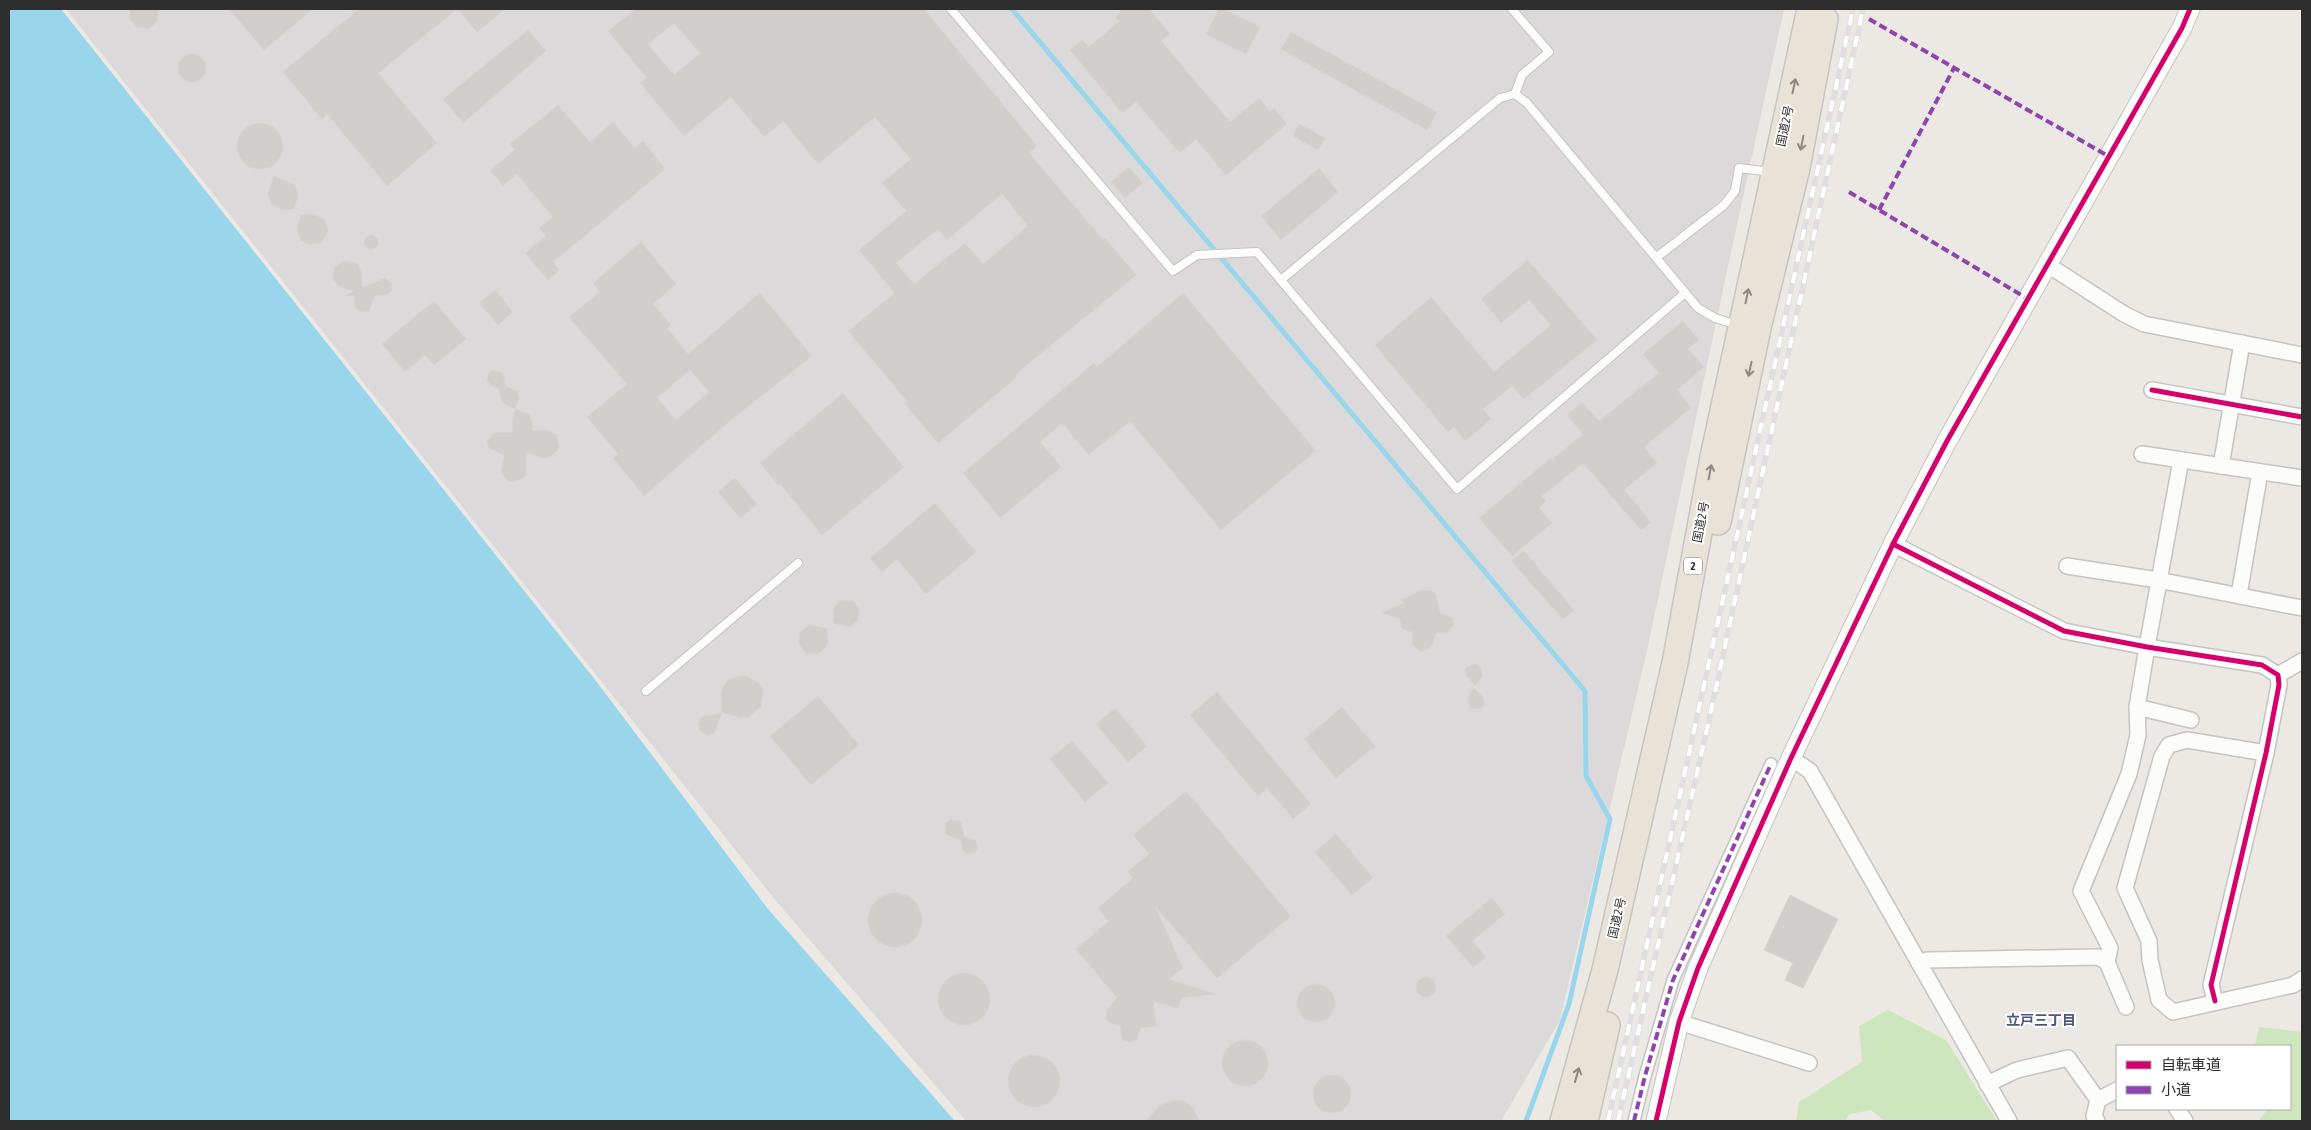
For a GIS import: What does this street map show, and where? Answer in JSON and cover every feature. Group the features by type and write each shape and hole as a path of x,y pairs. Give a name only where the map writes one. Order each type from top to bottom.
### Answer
{"highway":[{"name":"国道2号","path":"1585,1121 1720,511 1774,173 1810,9"},
{"name":"国道2号","path":"1563,1121 1605,970 1675,663 1713,457 1797,168 1827,9"}],"street":[{"path":"1656,1121 1679,1022 1698,968 1791,758 1893,544 1947,441 2182,28 2190,9"},
{"path":"2048,265 2124,314 2144,324 2302,355"},
{"path":"2221,466 2242,343"},
{"path":"2152,390 2302,417"},
{"path":"2142,454 2302,478"},
{"path":"2126,1007 2107,962 2110,948 2081,891 2129,774 2138,735 2137,707 2146,647 2181,460"},
{"path":"2239,595 2260,472"},
{"path":"1893,544 2064,631 2146,647 2262,665 2278,675 2280,685 2266,753 2211,985 2215,1001"},
{"path":"2067,566 2158,580 2302,608"},
{"path":"2278,675 2302,661"},
{"path":"2137,707 2191,720"},
{"path":"2266,753 2187,740 2169,744 2162,756 2124,888 2149,941 2150,960 2159,1000 2173,1012 2215,1001 2293,985 2302,979"},
{"path":"1791,758 1810,771 2009,1121"},
{"path":"1634,1121 1673,980 1770,764"},
{"path":"1919,962 1927,960 2098,957 2107,962"},
{"path":"1679,1022 1809,1063"},
{"path":"1987,1084 2017,1070 2068,1058 2098,1100"},
{"path":"2097,1121 2094,1116 2098,1100 2116,1091"},
{"path":"2178,1110 2185,1121"}],"lane":[{"path":"951,9 1174,271 1197,255 1257,252 1457,489 1685,293"},
{"path":"1512,9 1549,52 1522,76 1515,94"},
{"path":"1281,280 1500,98 1515,94"},
{"path":"1515,94 1527,103 1685,293 1705,313 1750,327"},
{"path":"1657,257 1724,205 1734,191 1739,168 1774,173"},
{"path":"646,691 798,563"}],"shaded area":[{"path":"66,9 1784,9 1648,646 1560,1020 1501,1121 966,1121 777,902"}],"green space":[{"path":"1888,1010 1946,1040 1997,1121 1885,1121 1871,1110 1849,1114 1846,1121 1796,1121 1799,1102 1862,1062 1859,1026"},
{"path":"2259,1027 2302,1032 2302,1121 2258,1121 2267,1110 2291,1110 2291,1045 2255,1045"}],"water":[{"path":"9,9 61,9 596,681 768,909 955,1121 9,1121"}],"building":[{"path":"130,9 158,9 157,22 148,29 137,27 130,19"},
{"path":"229,9 313,9 264,50"},
{"path":"359,9 457,9 378,73 437,143 387,186 327,114 322,119 283,72"},
{"path":"458,9 505,9 477,32"},
{"path":"636,9 924,9 1037,146 1029,153 1103,240 1105,238 1136,275 1015,375 1017,377 938,443 904,403 907,401 848,331 895,293 859,250 906,211 882,183 911,159 875,117 818,164 783,121 764,137 731,97 684,136 640,83 647,78 608,31","holes":["674,23 700,53 674,75 648,44","1002,194 1028,226 983,264 965,243 914,284 896,263 938,229 947,240"]},
{"path":"1122,9 1149,9 1170,34 1161,41 1230,122 1259,98 1270,111 1274,108 1287,124 1226,175 1196,139 1180,153 1136,102 1122,113 1070,50 1082,40 1089,47 1120,21 1115,18"},
{"path":"1219,9 1223,9 1260,27 1246,54 1206,34"},
{"path":"528,30 546,51 463,123 443,99"},
{"path":"1291,32 1437,112 1427,130 1281,49"},
{"path":"192,54 202,58 206,68 202,78 192,82 182,78 178,68 182,58"},
{"path":"558,105 590,142 613,122 635,148 643,141 665,169 553,262 559,270 548,280 525,253 546,236 539,228 553,217 517,174 503,186 490,170 515,150 510,144"},
{"path":"260,123 273,127 279,133 283,146 279,159 273,165 260,169 247,165 241,159 237,146 241,133 247,127"},
{"path":"1299,124 1325,138 1318,150 1293,136"},
{"path":"1129,167 1143,183 1125,198 1111,182"},
{"path":"1319,168 1338,192 1281,240 1261,216"},
{"path":"274,176 295,185 298,196 294,209 282,210 271,204 268,193"},
{"path":"314,214 325,220 328,232 322,242 311,245 300,240 297,228 301,215"},
{"path":"368,235 374,235 378,242 374,249 368,249 364,245 364,239"},
{"path":"641,242 676,284 653,304 671,325 667,328 688,354 760,293 812,356 732,419 644,496 613,458 618,454 587,417 627,384 569,317 600,292 593,283","holes":["690,370 709,392 676,420 657,398"]},
{"path":"1528,260 1597,340 1524,399 1512,386 1483,409 1491,419 1465,441 1454,427 1448,432 1375,345 1431,297 1494,372 1551,325 1529,300 1501,323 1481,299"},
{"path":"343,261 357,263 361,271 362,288 385,278 392,284 392,291 387,295 375,295 369,311 360,312 355,307 354,296 345,296 354,291 340,287 333,279 334,268"},
{"path":"495,290 513,312 498,325 479,303"},
{"path":"1183,293 1316,451 1221,530 1130,421 1089,455 1062,423 1040,442 1061,467 1000,518 963,473 1094,363 1097,367"},
{"path":"434,301 466,339 434,365 425,355 405,372 382,344"},
{"path":"1683,321 1699,340 1688,349 1704,367 1677,390 1691,408 1644,447 1657,463 1624,490 1651,522 1641,530 1583,463 1542,496 1546,501 1539,508 1552,523 1512,556 1479,518 1583,434 1567,415 1582,402 1599,421 1659,373 1643,354"},
{"path":"493,370 503,373 505,386 517,391 519,398 515,409 502,403 499,389 487,381 488,374"},
{"path":"843,393 904,467 822,535 760,463"},
{"path":"516,409 530,415 533,431 546,430 556,435 559,446 557,451 549,457 543,458 526,452 526,475 522,479 512,482 507,480 501,472 504,455 489,448 487,441 494,433 513,432 512,420"},
{"path":"735,478 757,504 740,518 718,492"},
{"path":"935,503 976,552 926,594 897,559 882,572 870,558"},
{"path":"1524,551 1574,610 1563,619 1511,561"},
{"path":"1422,590 1432,591 1436,595 1440,613 1452,618 1454,625 1447,632 1436,633 1431,647 1421,652 1413,645 1412,632 1402,629 1400,619 1382,613 1404,603 1402,600"},
{"path":"842,600 853,601 859,609 858,620 850,627 833,623 834,607"},
{"path":"809,625 827,628 828,641 826,647 818,654 806,653 799,644 800,632"},
{"path":"1472,664 1478,665 1482,670 1482,677 1475,685 1466,675 1466,668"},
{"path":"745,675 759,683 763,690 761,707 748,717 740,718 722,712 721,694 724,686 729,679"},
{"path":"1474,688 1484,698 1484,705 1478,709 1472,709 1468,703 1468,697"},
{"path":"1217,692 1311,804 1293,819 1267,788 1258,796 1190,715"},
{"path":"818,696 859,745 811,785 770,736"},
{"path":"1342,707 1375,746 1336,778 1304,739"},
{"path":"1115,708 1147,746 1128,762 1096,724"},
{"path":"722,713 714,733 707,735 700,731 698,724 701,717"},
{"path":"1072,741 1108,783 1085,802 1050,759"},
{"path":"1186,791 1291,916 1217,978 1155,906 1183,968 1169,979 1215,994 1181,998 1178,1008 1153,1001 1156,1026 1141,1028 1136,1040 1129,1042 1122,1039 1120,1026 1110,1023 1106,1018 1107,1010 1117,998 1076,949 1109,921 1098,908 1133,878 1128,871 1149,854 1133,835"},
{"path":"951,819 961,822 964,836 976,841 978,847 975,853 966,854 962,849 961,841 946,834 945,824"},
{"path":"1336,834 1373,878 1352,895 1315,852"},
{"path":"895,893 905,895 914,901 920,910 922,920 920,930 914,939 905,945 895,947 885,945 876,939 870,930 868,920 870,910 876,901 885,895"},
{"path":"1790,895 1838,919 1803,988 1785,980 1793,963 1764,950"},
{"path":"1492,898 1505,914 1472,941 1486,957 1473,967 1446,936"},
{"path":"964,973 978,977 986,985 990,999 986,1013 978,1021 964,1025 950,1021 942,1013 938,999 942,985 950,977"},
{"path":"1426,977 1433,980 1436,987 1433,994 1426,997 1419,994 1416,987 1419,980"},
{"path":"1316,984 1329,990 1335,1003 1329,1016 1316,1022 1303,1016 1297,1003 1303,990"},
{"path":"1241,1040 1249,1040 1258,1044 1264,1050 1268,1063 1264,1076 1258,1082 1249,1086 1241,1086 1232,1082 1226,1076 1222,1067 1222,1059 1226,1050 1232,1044"},
{"path":"1034,1055 1044,1057 1052,1063 1058,1071 1060,1081 1058,1091 1052,1099 1044,1105 1034,1107 1024,1105 1016,1099 1010,1091 1008,1081 1010,1071 1016,1063 1024,1057"},
{"path":"1332,1075 1346,1080 1351,1094 1346,1108 1332,1113 1318,1108 1313,1094 1318,1080"},
{"path":"1177,1100 1186,1102 1193,1108 1200,1121 1146,1121 1160,1105"}],"waterway":[{"path":"1012,9 1585,691 1586,776 1610,819 1569,1004 1526,1121"}],"railway":[{"path":"1608,1121 1853,9"},
{"path":"1618,1121 1707,729 1863,9"}],"marked path":[{"path":"1869,19 2110,157"},
{"path":"1879,210 1954,68"},
{"path":"1849,192 2028,299"},
{"path":"1634,1121 1673,980 1771,764"}],"cycle path":[{"path":"1656,1121 1679,1022 1698,968 1791,758 1893,544 1947,441 2182,28 2190,9"},
{"path":"2152,390 2302,417"},
{"path":"1893,544 2064,631 2147,647 2262,665 2278,675 2279,685 2266,753 2211,985 2215,1001"}],"district":[{"name":"立戸三丁目","path":"2041,1020"}]}
